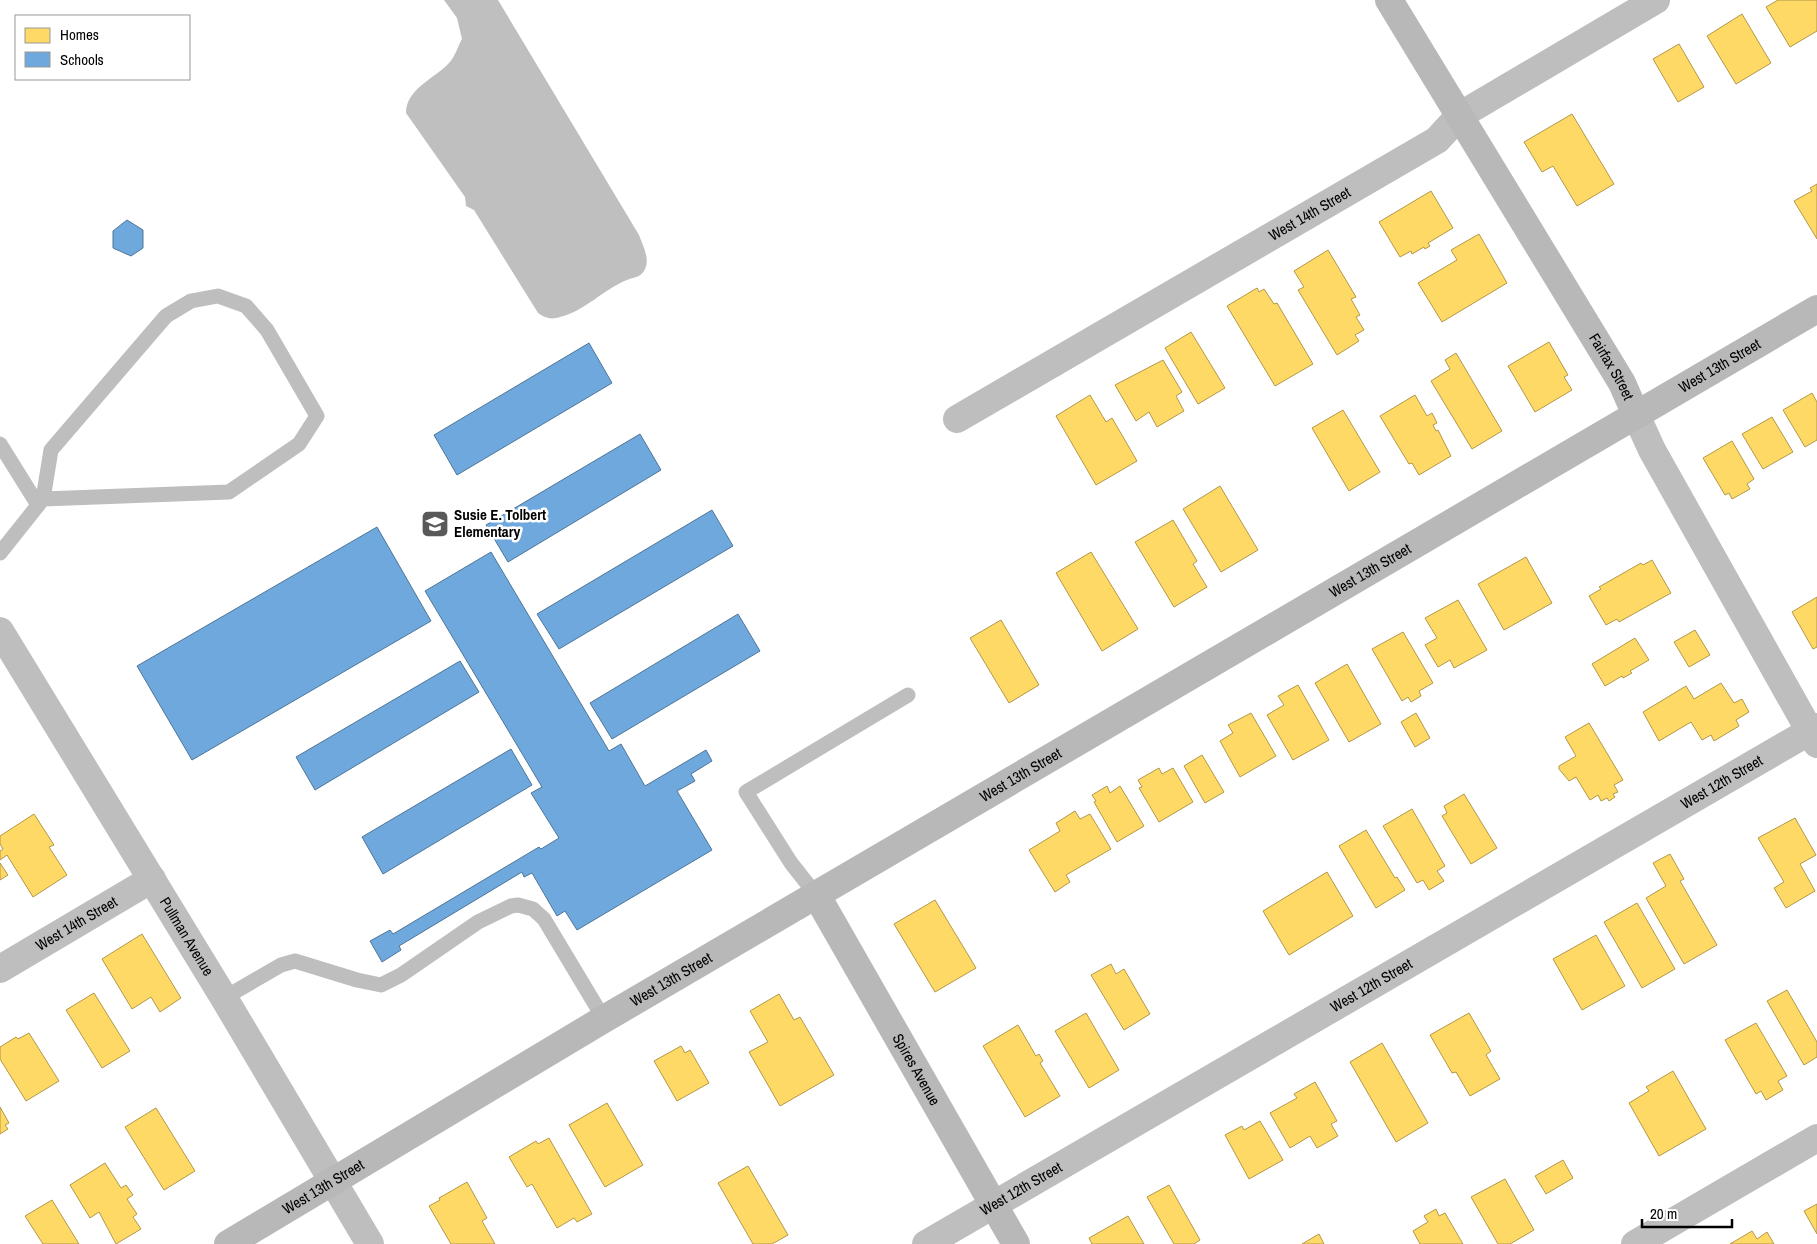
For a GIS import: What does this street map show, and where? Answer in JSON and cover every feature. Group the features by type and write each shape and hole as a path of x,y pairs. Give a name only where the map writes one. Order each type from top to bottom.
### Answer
{"street":[{"name":"Fairfax Street","path":"1389,0 1622,383 1652,450 1815,734"},
{"name":"West 14th Street","path":"957,419 1437,140 1459,116 1656,0"},
{"name":"West 13th Street","path":"228,1244 604,1019 1817,310"},
{"name":"Pullman Avenue","path":"0,631 224,998 370,1244"},
{"name":"West 12th Street","path":"926,1244 993,1203 1815,734"},
{"name":"West 14th Street","path":"0,969 152,879"},
{"name":"Spires Avenue","path":"817,896 1016,1244"},
{"path":"1635,1244 1817,1138"}],"lane":[{"path":"0,553 40,502 51,450 166,316 192,301 218,296 246,306 267,330 317,416 298,444 229,492 40,502"},
{"path":"0,444 40,502"},
{"path":"817,896 791,862 746,792 908,694"},
{"path":"224,998 281,965 295,961 302,961 357,980 381,985 401,976 478,922 504,909 518,905 533,909 544,919 604,1019"}],"shaded area":[{"path":"444,0 498,0 639,235 647,258 644,271 569,314 551,318 538,313 474,210 466,206 465,197 406,113 411,97 422,85 449,63 462,39 457,18"}],"building: Homes":[{"path":"1778,0 1817,0 1817,31 1790,47 1766,7"},
{"path":"1742,14 1771,63 1736,84 1707,36"},
{"path":"1679,44 1704,87 1678,102 1653,59"},
{"path":"1572,114 1614,184 1577,206 1553,166 1542,172 1524,142"},
{"path":"1817,184 1817,239 1794,201 1812,191 1810,188"},
{"path":"1431,191 1453,228 1428,243 1430,246 1425,249 1424,247 1412,254 1411,251 1400,257 1379,222"},
{"path":"1479,234 1507,283 1442,322 1418,283 1457,260 1451,250"},
{"path":"1328,250 1356,297 1351,299 1360,315 1356,317 1364,330 1355,335 1359,341 1337,355 1298,290 1304,287 1294,271"},
{"path":"1257,288 1259,292 1264,289 1274,304 1277,303 1313,364 1275,386 1227,306"},
{"path":"1191,332 1225,388 1198,404 1165,348"},
{"path":"1549,342 1568,375 1564,377 1572,390 1535,412 1508,366"},
{"path":"1456,353 1502,431 1472,449 1431,381 1450,369 1445,360"},
{"path":"1163,360 1182,392 1176,396 1184,411 1157,427 1149,412 1136,421 1115,385"},
{"path":"1812,393 1817,402 1817,440 1805,447 1783,410"},
{"path":"1090,395 1106,422 1112,418 1137,461 1096,485 1056,416"},
{"path":"1415,395 1427,416 1432,413 1437,423 1433,425 1436,431 1438,430 1451,456 1419,475 1412,463 1409,464 1380,416"},
{"path":"1343,410 1380,472 1349,491 1312,428"},
{"path":"1772,417 1793,452 1763,469 1742,434"},
{"path":"1732,441 1754,479 1747,484 1750,489 1732,499 1729,493 1725,495 1703,458"},
{"path":"1220,486 1258,550 1221,572 1183,509"},
{"path":"1173,520 1197,561 1193,564 1207,587 1174,607 1135,542"},
{"path":"1091,552 1138,629 1102,651 1056,573"},
{"path":"1526,557 1552,603 1504,630 1478,584"},
{"path":"1652,560 1671,593 1619,622 1617,619 1606,625 1589,596 1601,589 1599,587 1641,563 1643,565"},
{"path":"1817,597 1817,647 1813,649 1792,612"},
{"path":"1458,600 1487,650 1454,668 1450,660 1438,667 1425,645 1437,638 1425,618"},
{"path":"1001,620 1039,685 1009,703 970,638"},
{"path":"1695,630 1710,655 1689,667 1674,642"},
{"path":"1403,632 1433,683 1419,691 1421,696 1411,702 1408,697 1402,701 1372,649"},
{"path":"1635,638 1649,660 1630,671 1632,673 1623,678 1622,676 1605,686 1592,664"},
{"path":"1347,664 1381,724 1349,742 1315,683"},
{"path":"1721,683 1734,703 1742,699 1749,712 1736,720 1739,726 1714,741 1711,735 1702,740 1691,722 1659,741 1643,712 1686,686 1694,699"},
{"path":"1298,685 1329,740 1293,760 1267,715 1284,705 1278,696"},
{"path":"1251,713 1276,756 1240,777 1220,741 1233,733 1228,725"},
{"path":"1416,713 1430,738 1415,747 1401,722"},
{"path":"1589,723 1623,780 1614,785 1618,792 1613,794 1615,797 1609,801 1607,798 1601,801 1598,795 1590,800 1576,777 1569,781 1559,769 1559,766 1576,756 1565,737"},
{"path":"1202,755 1224,792 1205,803 1184,766"},
{"path":"1159,768 1162,774 1173,768 1193,802 1159,822 1139,788 1142,787 1138,780"},
{"path":"1107,786 1110,793 1120,786 1144,826 1117,842 1094,802 1096,801 1092,795"},
{"path":"1464,794 1497,848 1471,864 1442,816 1447,813 1444,806"},
{"path":"1412,809 1445,866 1437,871 1444,881 1429,890 1423,880 1417,883 1383,826"},
{"path":"1075,811 1080,819 1090,814 1111,849 1066,875 1070,882 1055,892 1029,850 1060,831 1056,823"},
{"path":"34,814 54,845 49,847 67,875 33,897 7,855 0,860 0,851 3,849 0,844 0,836"},
{"path":"1795,818 1816,855 1800,864 1815,891 1786,908 1774,888 1784,882 1758,838"},
{"path":"1366,830 1395,878 1397,877 1405,890 1376,908 1339,846"},
{"path":"1670,854 1684,879 1680,881 1717,945 1684,964 1646,898 1666,886 1653,863"},
{"path":"0,863 8,875 0,880"},
{"path":"1327,872 1353,916 1289,955 1263,911"},
{"path":"935,900 976,968 935,992 894,924"},
{"path":"1637,903 1675,969 1642,988 1604,922"},
{"path":"142,934 181,998 160,1012 151,997 132,1009 102,959"},
{"path":"1596,935 1625,986 1582,1010 1553,959"},
{"path":"1111,964 1116,974 1124,969 1150,1014 1124,1030 1091,975"},
{"path":"1787,990 1817,1042 1817,1057 1804,1065 1767,1001"},
{"path":"94,993 130,1051 102,1068 66,1010"},
{"path":"779,994 794,1020 800,1017 834,1075 780,1106 749,1052 768,1042 750,1011"},
{"path":"1086,1013 1119,1070 1089,1088 1055,1031"},
{"path":"1469,1013 1491,1051 1486,1055 1500,1079 1470,1096 1456,1072 1452,1073 1430,1035"},
{"path":"1756,1023 1787,1076 1778,1081 1783,1090 1766,1100 1761,1091 1756,1094 1725,1040"},
{"path":"1018,1025 1036,1056 1039,1054 1043,1061 1040,1063 1060,1096 1025,1117 983,1046"},
{"path":"29,1033 59,1081 26,1101 0,1059 0,1047 16,1037 18,1039"},
{"path":"1382,1043 1428,1123 1396,1142 1350,1062"},
{"path":"681,1046 685,1053 690,1050 709,1083 677,1101 654,1061"},
{"path":"1673,1071 1706,1129 1659,1156 1629,1103 1649,1091 1646,1087"},
{"path":"1315,1082 1337,1121 1331,1124 1338,1136 1317,1148 1310,1136 1290,1148 1270,1113 1297,1098 1294,1094"},
{"path":"607,1103 643,1165 605,1187 569,1125"},
{"path":"0,1107 9,1123 5,1125 8,1129 0,1134"},
{"path":"156,1108 195,1171 164,1190 125,1127"},
{"path":"1260,1121 1283,1160 1249,1179 1225,1135 1242,1126 1244,1130"},
{"path":"549,1138 592,1214 577,1222 574,1218 557,1228 532,1184 527,1187 509,1157 536,1141 538,1144"},
{"path":"1563,1160 1573,1178 1546,1194 1535,1176"},
{"path":"105,1163 121,1188 126,1185 133,1195 127,1199 137,1214 133,1217 141,1229 116,1244 99,1212 90,1218 70,1185"},
{"path":"748,1166 788,1235 772,1244 753,1244 718,1183"},
{"path":"1505,1179 1534,1230 1510,1244 1498,1244 1471,1197"},
{"path":"467,1182 487,1218 482,1221 495,1244 451,1244 429,1206"},
{"path":"1169,1185 1200,1240 1194,1244 1174,1244 1147,1197"},
{"path":"52,1200 79,1244 43,1244 25,1216"},
{"path":"1817,1204 1817,1234 1804,1211"},
{"path":"1436,1209 1439,1216 1445,1213 1463,1244 1420,1244 1413,1231 1428,1222 1424,1216"},
{"path":"1128,1216 1144,1244 1092,1244 1089,1238"},
{"path":"1752,1231 1757,1239 1767,1232 1774,1244 1730,1244"},
{"path":"1319,1234 1324,1244 1302,1244"}],"building: Schools":[{"path":"127,220 143,230 143,248 131,256 113,248 113,231"},
{"path":"589,343 612,383 457,475 434,435"},
{"path":"640,434 661,470 508,562 486,525"},
{"path":"712,510 733,546 559,649 537,614"},
{"path":"377,527 431,621 192,760 137,666"},
{"path":"491,552 609,751 621,744 645,786 706,750 712,761 691,774 695,781 677,791 712,850 577,930 565,911 557,916 532,873 524,877 522,872 399,946 401,950 382,962 370,941 390,930 393,934 539,847 541,849 559,838 531,793 542,787 425,591"},
{"path":"738,614 760,651 612,739 590,703"},
{"path":"460,661 479,692 315,790 296,757"},
{"path":"511,749 532,785 383,874 362,837"}],"place":[{"name":"Susie E. Tolbert Elementary","path":"435,524"}]}
